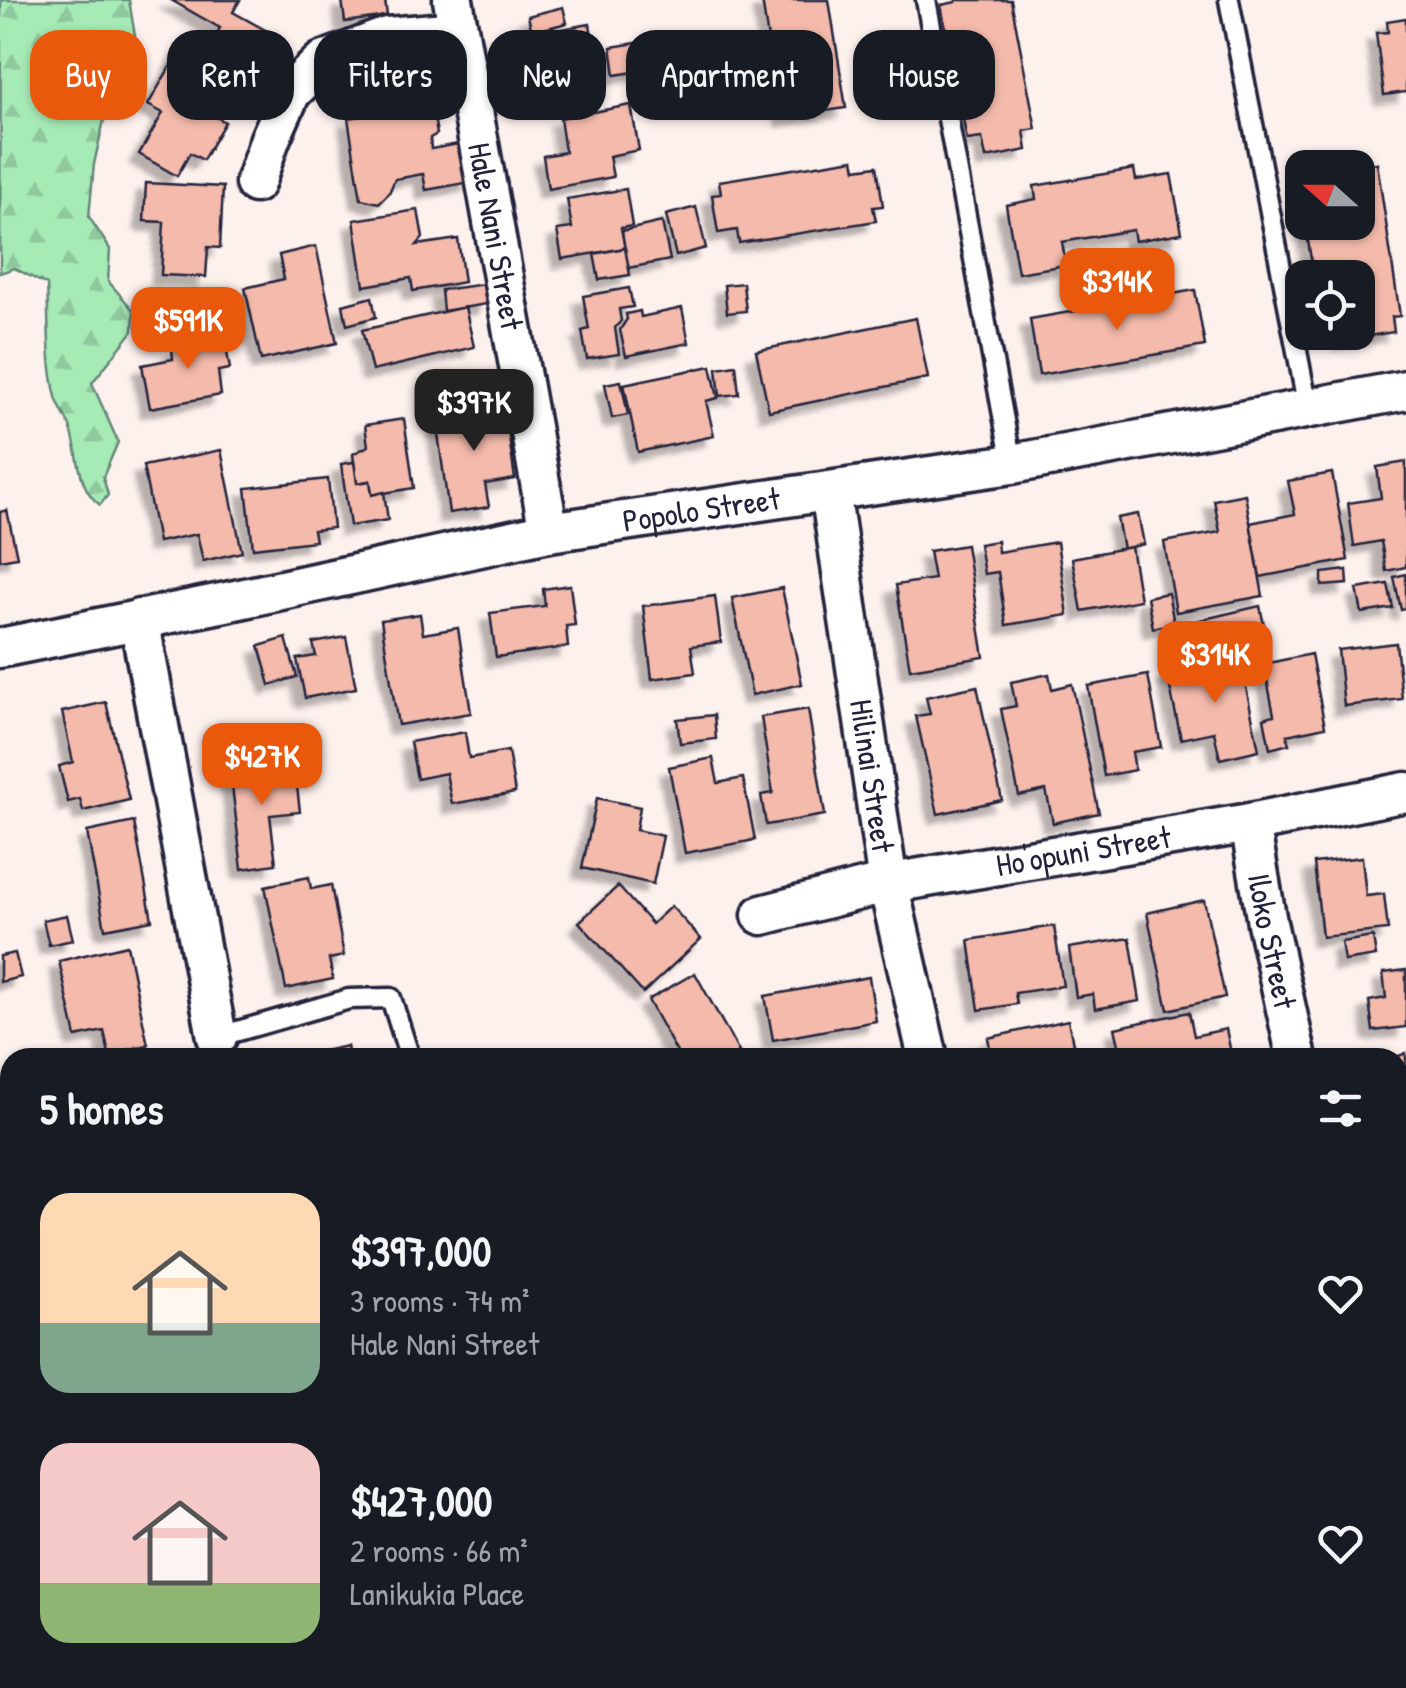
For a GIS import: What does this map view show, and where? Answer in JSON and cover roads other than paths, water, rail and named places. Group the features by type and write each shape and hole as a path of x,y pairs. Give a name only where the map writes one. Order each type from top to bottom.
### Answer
{"street":[{"path":"254,182 290,92 322,62 456,16"},
{"name":"Hale Nani Street","path":"456,16 549,532"},
{"name":"Popolo Street","path":"0,648 549,532 1012,464 1406,390"},
{"name":"Hilinai Street","path":"830,491 888,884 926,1048"},
{"path":"139,619 221,1047"},
{"name":"Ho'opuni Street","path":"762,916 888,884 1250,823 1406,792"},
{"name":"Iloko Street","path":"1250,823 1295,1048"}],"lane":[{"path":"926,0 1012,464"},
{"path":"1230,0 1308,408"},
{"path":"221,1047 349,999 390,998 407,1048"}]}
